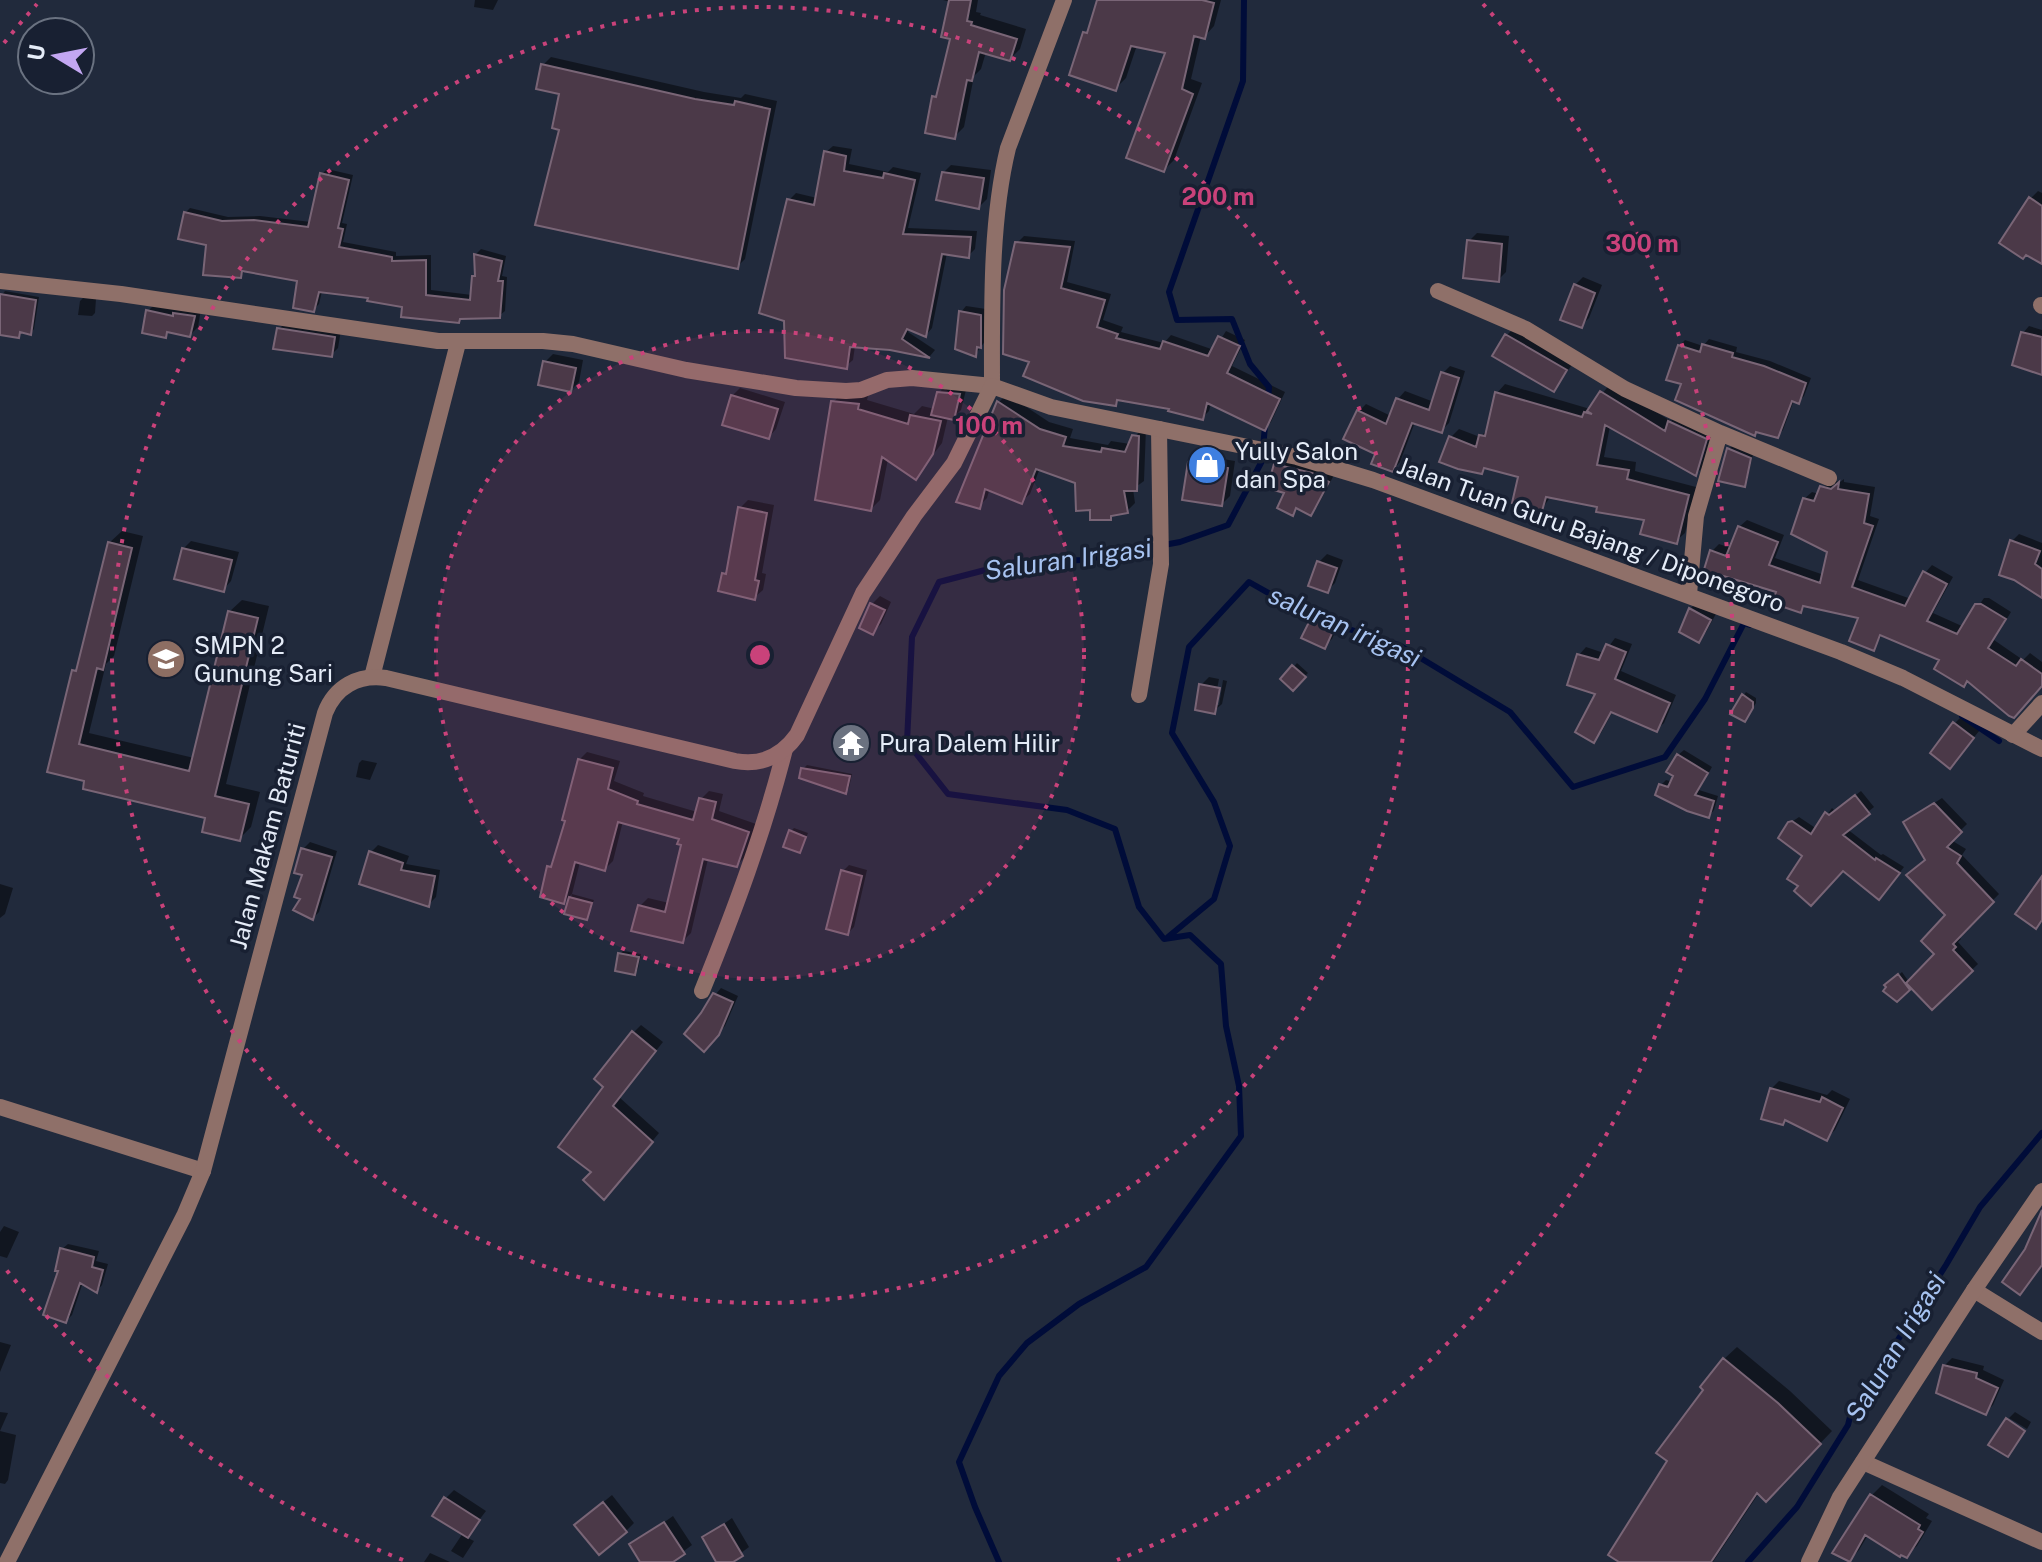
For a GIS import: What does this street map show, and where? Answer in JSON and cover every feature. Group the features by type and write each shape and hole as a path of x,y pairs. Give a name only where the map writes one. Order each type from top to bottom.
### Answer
{"street":[{"path":"458,343 372,677 744,763 770,758 785,749 797,735 863,593 954,463 992,386 991,319 997,210 1003,168 1064,0"},
{"path":"0,281 121,294 458,343 543,341 573,344 686,370 822,390 861,390 887,380 912,378 992,386"},
{"path":"1438,291 1526,329 1625,389 1829,478"},
{"name":"Jalan Tuan Guru Bajang / Diponegoro","path":"992,386 1051,407 1297,457 1373,480 1689,594 1903,678 2042,749"},
{"path":"1139,695 1161,564 1159,429"},
{"path":"1689,594 1696,516 1720,433"},
{"name":"Jalan Makam Baturiti","path":"7,1562 184,1216 203,1171 267,923 328,705 345,686 360,678 372,677"},
{"path":"2013,735 2042,703"},
{"path":"702,991 744,884 785,749"},
{"path":"0,1107 203,1171"},
{"path":"1809,1562 1840,1497 2042,1191"},
{"path":"1974,1290 2042,1332"},
{"path":"1863,1462 2042,1542"}],"building":[{"path":"949,0 971,0 967,21 972,22 971,25 1017,39 1010,61 979,52 972,81 967,80 955,139 925,133 932,96 936,97 950,39 941,37"},
{"path":"1097,0 1202,0 1214,3 1205,39 1194,36 1182,89 1193,94 1164,172 1126,158 1165,53 1131,46 1116,91 1069,75"},
{"path":"541,64 695,99 734,105 735,101 770,109 738,269 535,225 559,130 552,128 559,94 536,89"},
{"path":"824,151 846,156 844,171 883,178 884,173 915,180 903,234 971,237 969,258 942,254 926,337 907,329 902,339 930,358 890,350 850,347 847,369 785,358 784,321 759,313 787,199 814,205"},
{"path":"942,172 984,178 979,209 936,200"},
{"path":"320,173 349,180 338,228 343,229 339,247 392,257 392,261 426,260 426,295 470,300 472,276 475,276 474,254 502,261 498,281 503,281 500,318 460,319 459,323 401,317 402,307 367,301 368,298 319,292 314,312 293,308 297,281 242,271 241,278 203,275 206,245 178,239 184,212 222,221 254,220 308,227"},
{"path":"2029,197 2042,206 2042,264 2026,255 2023,259 1999,243"},
{"path":"1467,240 1502,244 1499,282 1463,278"},
{"path":"1015,242 1070,247 1061,288 1105,300 1097,327 1118,334 1116,338 1160,349 1163,341 1208,356 1218,336 1240,346 1227,373 1280,399 1265,431 1207,403 1203,420 1169,409 1117,400 1116,406 1083,401 1023,376 1029,362 1003,354 1004,290"},
{"path":"1574,284 1595,293 1582,328 1560,320"},
{"path":"0,294 36,300 31,335 20,332 19,338 0,335"},
{"path":"146,310 173,316 173,313 195,316 190,337 167,332 166,338 142,333"},
{"path":"959,311 981,315 981,348 977,347 976,357 955,349"},
{"path":"277,328 335,337 332,357 273,349"},
{"path":"2021,332 2042,337 2042,375 2012,365"},
{"path":"1505,334 1567,370 1554,392 1492,356"},
{"path":"1702,344 1733,353 1732,357 1806,383 1799,404 1792,401 1778,438 1756,432 1755,436 1675,400 1681,384 1666,380 1678,345 1700,352"},
{"path":"543,361 576,368 571,392 538,385"},
{"path":"1441,372 1459,378 1442,433 1412,423 1393,472 1371,464 1375,454 1343,439 1357,410 1386,424 1396,398 1429,410"},
{"path":"1600,391 1665,431 1668,421 1707,439 1696,476 1605,425 1597,465 1629,470 1627,479 1689,495 1677,544 1640,534 1644,520 1596,512 1597,507 1546,497 1542,511 1512,503 1518,477 1484,468 1482,474 1439,462 1449,436 1476,447 1479,435 1485,436 1495,392 1582,417 1584,412 1592,414 1587,411"},
{"path":"937,392 960,394 954,420 931,415"},
{"path":"731,395 778,409 769,439 722,425"},
{"path":"831,401 859,404 858,409 908,424 910,415 941,421 933,454 916,480 882,457 871,511 815,500"},
{"path":"997,401 1040,429 1066,437 1063,446 1125,452 1132,435 1139,436 1137,491 1124,491 1128,513 1111,516 1111,520 1090,520 1090,510 1076,511 1075,483 1036,469 1022,504 985,489 980,509 956,502"},
{"path":"1727,448 1751,458 1745,487 1718,481"},
{"path":"1188,462 1228,468 1222,506 1182,500"},
{"path":"1274,464 1312,473 1329,482 1311,516 1296,508 1293,516 1277,508 1284,493 1267,488"},
{"path":"1839,482 1838,489 1869,494 1864,523 1873,526 1852,587 1905,606 1923,571 1947,584 1927,621 1957,634 1975,604 1981,604 2006,619 1988,648 2016,666 2021,659 2042,674 2042,686 2014,718 1967,681 1964,687 1934,669 1939,660 1880,635 1874,651 1849,641 1858,618 1803,606 1801,613 1772,603 1776,592 1720,575 1717,582 1702,576 1710,550 1726,556 1738,526 1778,542 1769,565 1820,583 1827,552 1791,534 1803,498 1814,501 1820,486 1831,489"},
{"path":"738,507 767,513 755,580 759,581 755,600 718,591 722,573 726,574"},
{"path":"2010,540 2040,551 2035,564 2042,569 2042,598 2014,580 1999,575"},
{"path":"108,542 132,548 103,670 97,668 79,744 189,771 228,611 258,618 215,796 249,804 240,841 202,832 205,818 83,789 84,781 47,772"},
{"name":"SMPN 2 Gunung Sari","path":"182,548 232,560 224,592 174,579"},
{"path":"1317,561 1337,568 1328,593 1308,586"},
{"path":"870,603 885,610 873,635 859,628"},
{"path":"1689,608 1711,620 1699,643 1679,632"},
{"path":"1311,618 1334,629 1325,649 1301,638"},
{"path":"1606,644 1626,652 1615,679 1670,703 1657,732 1611,712 1594,743 1575,732 1595,694 1567,685 1577,654 1599,660"},
{"path":"1292,665 1306,677 1293,691 1280,679"},
{"path":"1199,684 1220,688 1215,714 1195,710"},
{"path":"1742,694 1753,702 1745,722 1730,714"},
{"path":"1953,722 1974,738 1950,769 1930,753"},
{"path":"1677,754 1708,773 1695,795 1714,801 1709,818 1655,795 1659,784 1668,787 1673,776 1666,772"},
{"path":"578,759 613,768 608,789 638,801 637,804 693,820 699,798 716,802 712,819 749,832 737,867 703,859 683,943 631,931 638,905 665,912 681,845 677,844 679,839 618,822 605,871 575,862 564,904 540,897 547,866 551,867 565,821 562,820"},
{"path":"801,768 850,776 846,794 799,778"},
{"path":"1855,795 1870,814 1843,835 1875,860 1900,873 1879,900 1843,871 1811,906 1794,891 1798,886 1787,879 1802,856 1778,838 1788,822 1792,821 1811,834 1825,812 1829,815"},
{"path":"1934,803 1962,832 1947,847 1961,856 1957,863 1994,902 1953,944 1956,947 1953,950 1973,971 1932,1010 1906,983 1934,954 1921,941 1945,915 1906,875 1925,860 1903,822"},
{"path":"789,830 806,837 800,853 783,847"},
{"path":"301,848 332,857 313,920 293,910 300,899 294,897 302,875 294,873"},
{"path":"369,851 403,863 401,870 435,876 429,907 359,884"},
{"path":"841,870 862,876 848,935 826,929"},
{"path":"2042,876 2042,920 2036,929 2015,914"},
{"path":"569,897 592,903 587,920 564,914"},
{"path":"618,953 639,957 635,975 615,971"},
{"path":"1898,974 1910,990 1897,1002 1883,991 1884,985"},
{"path":"713,993 733,1002 719,1035 704,1052 684,1034"},
{"path":"632,1031 656,1051 613,1106 653,1142 604,1200 583,1180 591,1172 558,1147 603,1087 594,1079"},
{"path":"1770,1088 1820,1102 1822,1097 1843,1108 1827,1141 1785,1120 1783,1125 1761,1119"},
{"path":"2042,1210 2042,1265 2020,1295 2002,1282 2025,1249"},
{"path":"60,1248 94,1257 92,1267 103,1270 97,1293 80,1283 66,1323 43,1315 58,1271 55,1271"},
{"path":"1723,1358 1778,1403 1821,1444 1766,1502 1757,1493 1711,1562 1619,1562 1608,1555 1667,1461 1656,1453"},
{"path":"1943,1365 1977,1373 1976,1378 1998,1388 1986,1415 1936,1393"},
{"path":"2006,1418 2025,1431 2008,1457 1988,1445"},
{"path":"1870,1494 1920,1525 1918,1529 1923,1532 1907,1558 1900,1557 1865,1535 1850,1562 1832,1553"},
{"path":"444,1497 480,1520 468,1538 432,1516"},
{"path":"603,1502 627,1532 599,1555 574,1525"},
{"path":"664,1522 685,1554 673,1562 640,1562 629,1544"},
{"path":"724,1524 743,1556 733,1562 716,1562 702,1537"}],"waterway":[{"name":"Saluran Irigasi","path":"1244,0 1243,81 1169,292 1177,320 1232,319 1250,364 1269,387 1268,401"},
{"name":"Saluran Irigasi","path":"999,1562 959,1462 999,1376 1027,1343 1079,1304 1146,1267 1241,1136 1239,1086 1226,1026 1221,964 1190,935 1164,939 1139,907 1115,829 1067,810 948,794 907,742 912,637 939,582 1016,562 1082,560 1180,542 1228,525 1262,461 1265,425"},
{"name":"saluran irigasi","path":"1168,937 1214,899 1230,846 1214,802 1172,733 1189,647 1249,582 1288,604 1336,625 1399,645 1510,712 1573,787 1665,757 1705,699 1744,623 1750,625"},
{"name":"saluran irigasi","path":"1962,716 1999,741"},
{"name":"Saluran Irigasi","path":"1748,1562 1797,1507 1848,1425 1851,1413 1980,1207 2042,1133"}],"place":[{"name":"Yully Salon dan Spa","path":"1207,465"},
{"name":"SMPN 2 Gunung Sari","path":"166,659"},
{"name":"Pura Dalem Hilir","path":"851,743"}]}
